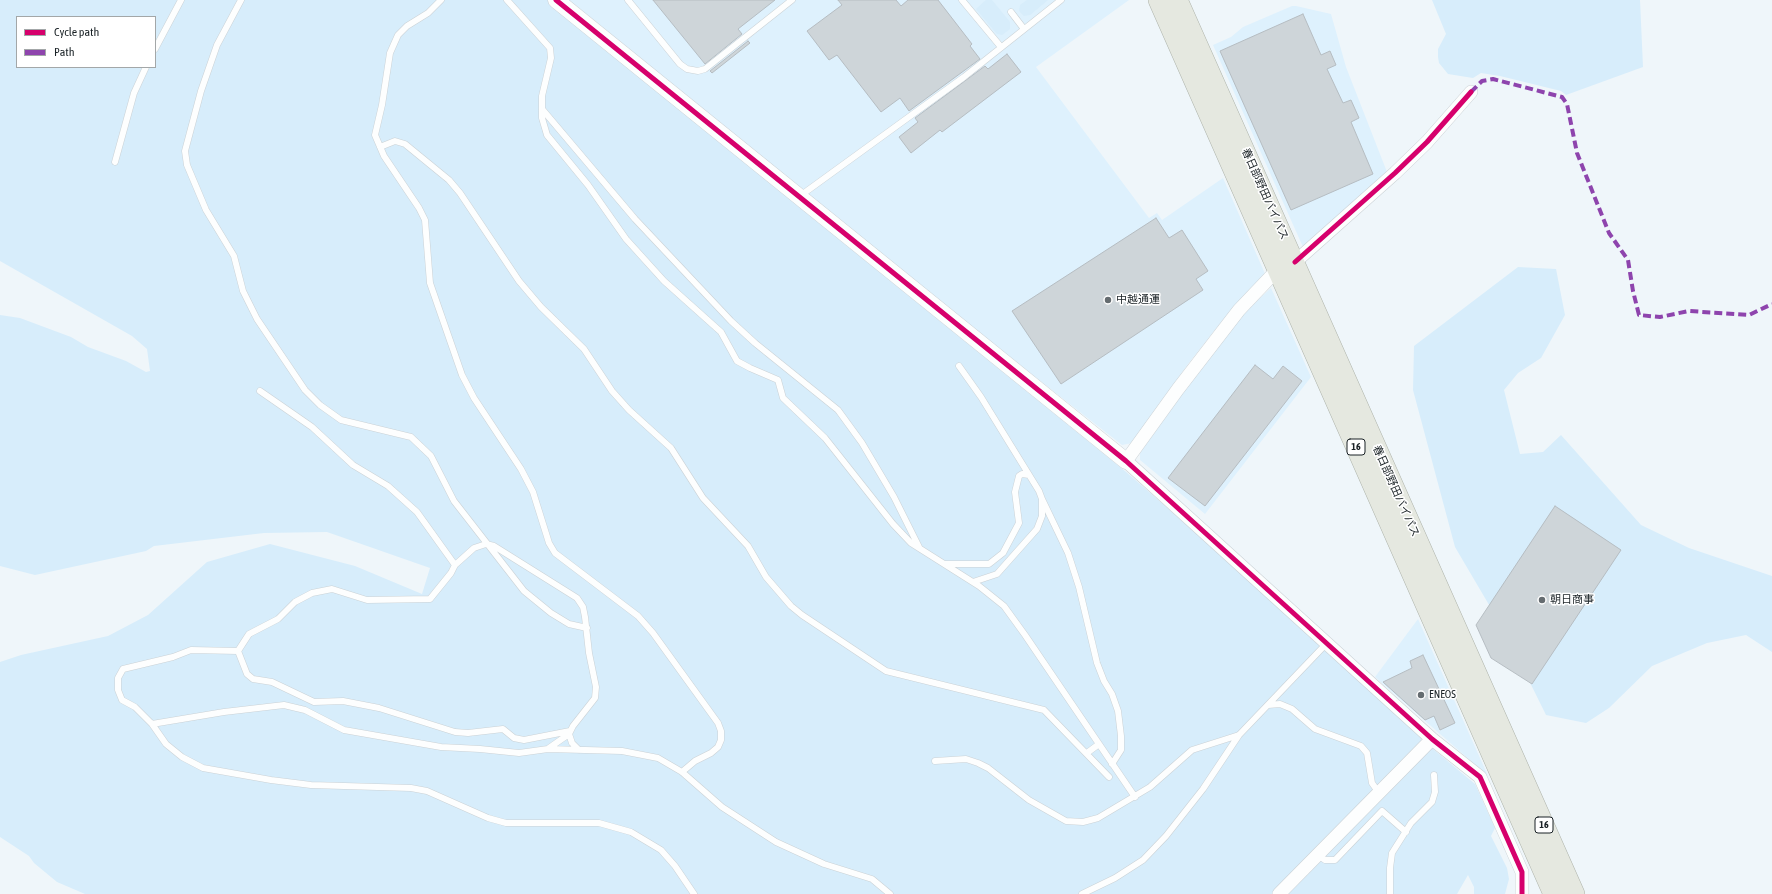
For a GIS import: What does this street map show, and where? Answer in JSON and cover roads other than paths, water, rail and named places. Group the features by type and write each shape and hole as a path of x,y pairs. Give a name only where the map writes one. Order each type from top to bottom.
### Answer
{"highway":[{"name":"春日部野田バイパス","path":"1158,0 1286,266 1574,894"},
{"name":"春日部野田バイパス","path":"1177,0 1286,266 1554,894"}],"street":[{"path":"556,0 1126,460 1432,739 1480,777 1522,872 1522,894"},
{"path":"1126,460 1239,310 1286,266 1396,173 1427,142 1471,92"},
{"path":"1279,894 1432,739"}],"lane":[{"path":"156,47 181,0"},
{"path":"241,0 217,45 201,91 185,151 187,166 206,210 234,256 243,291 257,319 305,390 320,405 341,420 411,437 431,456 454,500 524,592 551,613 569,624 587,628"},
{"path":"441,0 428,13 407,26 398,35 390,53 382,105 375,135 384,156 419,208 425,220 430,284 462,375 474,398 521,469 533,492 549,543 555,553 638,616 653,633 718,723 721,731 721,740 718,747 711,753 695,761 682,772"},
{"path":"507,0 550,48 551,58 542,96 542,118 547,135 588,185 626,239 664,281 721,332 737,361 778,380 783,398 825,438 893,524 911,543 973,582 1004,606 1026,635 1135,797"},
{"path":"628,0 680,64 687,69 698,71 705,69 792,0"},
{"path":"962,0 1001,47"},
{"path":"799,196 964,77 1061,0"},
{"path":"1011,12 1024,29"},
{"path":"115,162 134,93 146,68"},
{"path":"542,108 635,218 731,321 755,343 838,410 870,457 894,497 920,549"},
{"path":"380,147 395,141 405,144 449,180 460,193 519,281 541,306 584,349 612,391 629,410 671,448 703,498 748,546 766,577 791,606 802,616 886,671 1044,710 1109,777"},
{"path":"959,366 981,397 1029,475 1068,554 1079,587 1097,663 1104,681 1112,694 1118,711 1121,736 1120,750 1112,764"},
{"path":"260,391 312,427 353,465 388,486 416,512 455,565"},
{"path":"945,564 989,564 1003,553 1019,522 1015,492 1019,476 1022,474 1029,475"},
{"path":"973,582 997,574 1037,529 1042,516 1042,499"},
{"path":"238,651 250,634 278,619 295,602 312,593 332,589 367,600 430,598 451,573 455,565 474,548 486,544 494,546 577,598 583,607 587,628 589,654 596,687 595,698 570,732 548,749"},
{"path":"1082,894 1115,878 1143,860 1166,836 1203,789 1239,735 1327,644"},
{"path":"238,651 191,650 173,657 123,669 118,678 118,690 122,700 135,707 152,724 166,744 182,757 203,768 271,780 311,785 411,788 427,791 488,818 506,823 600,823 631,832 660,850 675,866 694,894"},
{"path":"238,651 247,674 253,679 272,682 314,702 343,700 379,708 455,732 468,733 503,729 514,738 524,740 570,732"},
{"path":"1268,705 1280,704 1292,709 1315,729 1361,746 1367,753 1372,783 1379,793"},
{"path":"152,724 224,712 284,705 305,710 344,730 441,747 519,753 548,749 622,751 658,758 682,772 722,807 770,839 824,864 872,879 890,894"},
{"path":"570,732 572,743 579,750"},
{"path":"935,761 966,759 978,763 988,768 1029,800 1066,821 1083,822 1098,818 1150,788 1192,750 1239,735"},
{"path":"1086,753 1099,744"},
{"path":"1390,894 1390,868 1392,853 1411,824 1432,802 1435,792 1434,775"},
{"path":"1318,855 1325,860 1335,860 1382,811 1406,832"}],"place":[{"name":"中越通運","path":"1108,300"},
{"name":"朝日商事","path":"1542,600"},
{"name":"ENEOS","path":"1421,695"}]}
